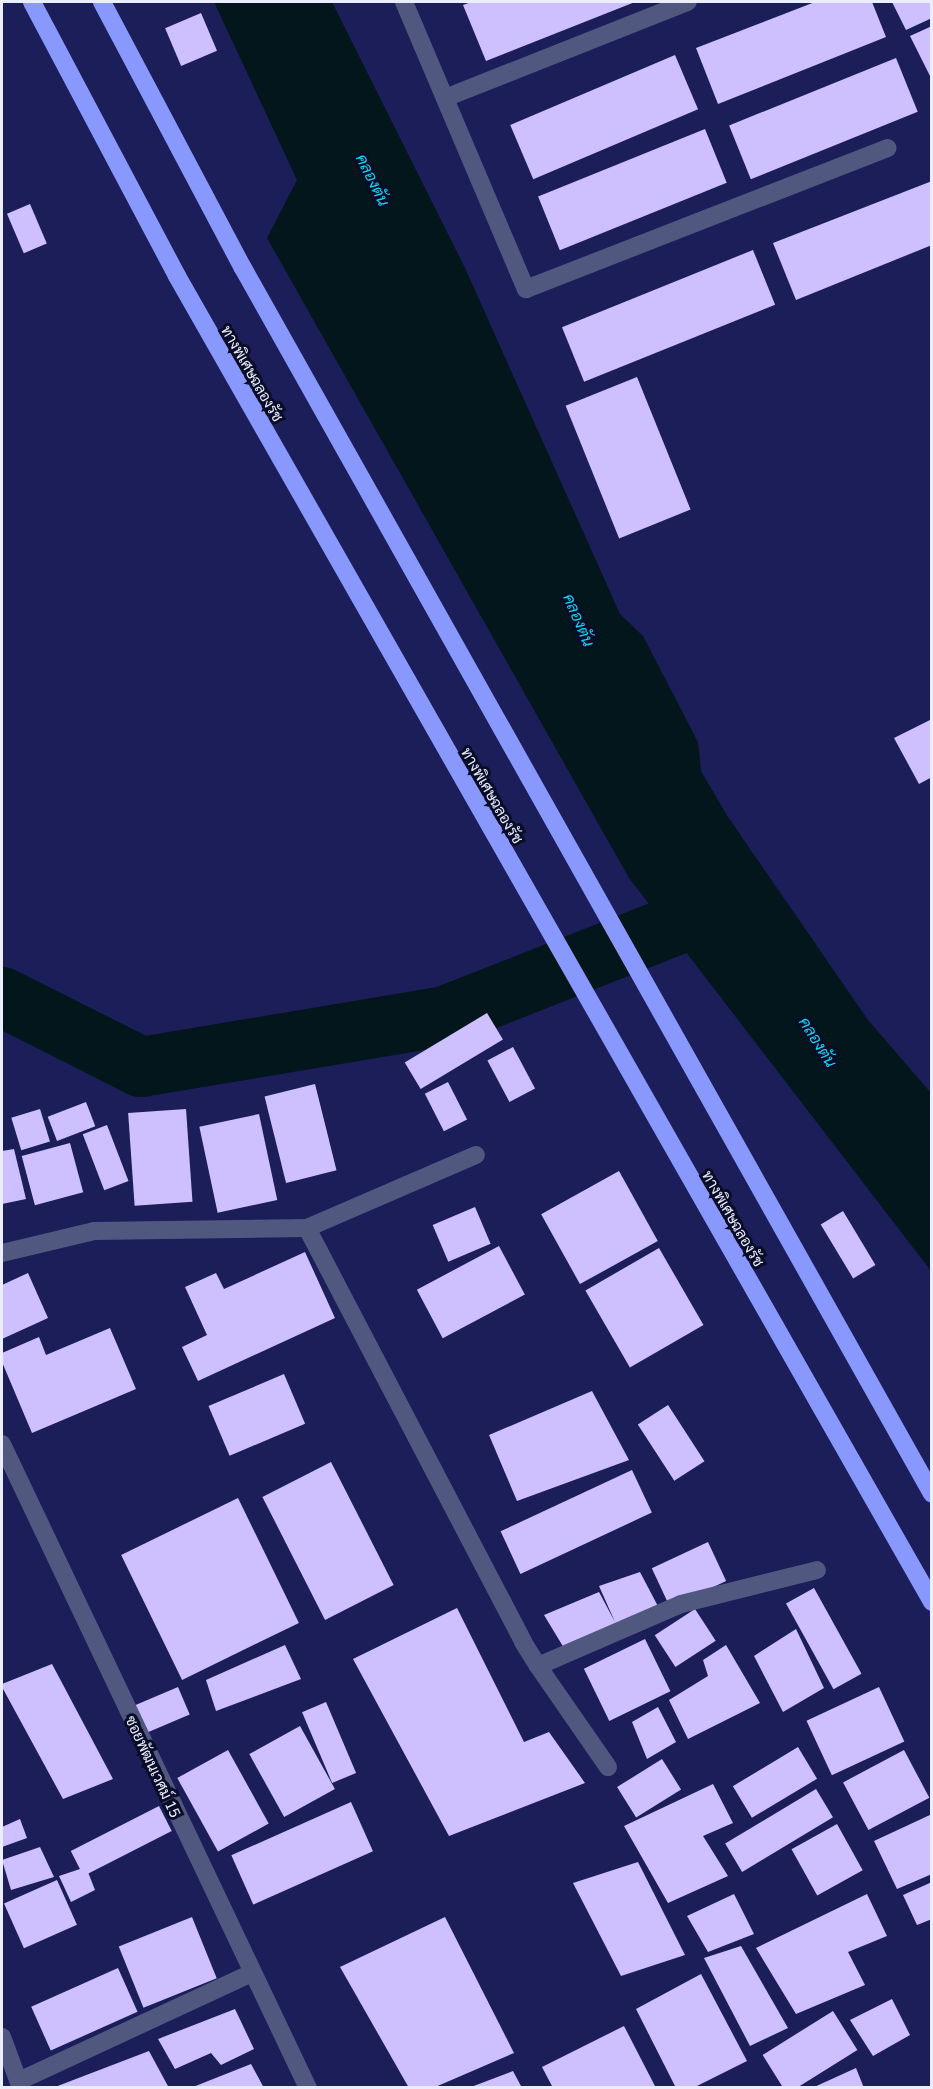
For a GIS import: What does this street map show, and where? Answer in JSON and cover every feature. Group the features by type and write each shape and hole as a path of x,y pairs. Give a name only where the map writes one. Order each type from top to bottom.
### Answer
{"highway":[{"name":"ทางพิเศษฉลองรัช","path":"32,2 177,276 932,1602"},
{"path":"102,2 243,268 932,1494"}],"street":[{"path":"404,2 526,289 887,148"},
{"path":"445,98 688,2"},
{"path":"2,1253 94,1231 308,1228 476,1155"},
{"path":"308,1228 538,1666 608,1767"},
{"name":"ซอยพัฒนเวศม์ 15","path":"2,1444 252,1973 309,2088"},
{"path":"538,1666 681,1604 817,1570"},
{"path":"2,2037 20,2084 252,1973"}],"water":[{"name":"คลองตัน","path":"214,2 332,2 465,268 620,614 643,636 698,742 701,771 728,817 868,1020 931,1093 931,1271 629,878 267,238 297,180"}],"building":[{"path":"471,2 635,2 486,61 463,5"},
{"path":"815,2 872,2 886,37 718,104 696,48"},
{"path":"892,2 932,2 932,18 906,30"},
{"path":"201,13 217,51 181,66 165,28"},
{"path":"932,26 932,80 910,36"},
{"path":"675,55 698,109 533,179 510,125"},
{"path":"896,58 918,112 751,179 729,125"},
{"path":"705,129 727,183 560,250 538,196"},
{"path":"932,181 932,245 796,300 773,243"},
{"path":"30,204 47,244 24,253 7,214"},
{"path":"753,250 775,305 584,382 562,327"},
{"path":"637,377 691,510 619,538 566,406"},
{"path":"932,719 932,777 919,784 894,738"},
{"path":"487,1013 503,1040 421,1089 405,1062"},
{"path":"513,1047 535,1088 509,1102 487,1061"},
{"path":"448,1082 467,1119 444,1131 425,1094"},
{"path":"315,1084 337,1170 286,1183 265,1097"},
{"path":"86,1102 95,1126 57,1141 48,1117"},
{"path":"40,1109 50,1142 21,1150 11,1118"},
{"path":"186,1109 192,1202 135,1206 128,1113"},
{"path":"259,1114 277,1200 218,1213 199,1127"},
{"path":"107,1125 129,1181 104,1190 83,1134"},
{"path":"70,1143 83,1192 35,1205 22,1156"},
{"path":"14,1149 26,1199 2,1204 2,1151"},
{"path":"619,1171 658,1241 580,1284 541,1214"},
{"path":"475,1207 491,1244 448,1262 433,1225"},
{"path":"843,1211 875,1265 853,1278 821,1224"},
{"path":"499,1246 525,1295 443,1338 417,1290"},
{"path":"659,1248 704,1325 630,1368 585,1290"},
{"path":"305,1252 335,1318 198,1381 182,1347 207,1335 185,1287 216,1273 224,1289"},
{"path":"28,1273 48,1318 2,1339 2,1285"},
{"path":"110,1328 136,1389 32,1433 2,1362 2,1353 39,1337 46,1355"},
{"path":"284,1374 305,1424 230,1456 209,1406"},
{"path":"592,1391 629,1460 517,1501 489,1435"},
{"path":"668,1405 704,1461 674,1481 638,1425"},
{"path":"331,1462 394,1585 325,1620 262,1497"},
{"path":"632,1470 652,1513 520,1574 501,1531"},
{"path":"238,1498 299,1623 182,1680 121,1555"},
{"path":"708,1542 726,1581 670,1607 652,1568"},
{"path":"640,1572 661,1612 567,1653 544,1615 599,1592 615,1622 599,1586"},
{"path":"814,1588 862,1674 834,1689 786,1604"},
{"path":"457,1608 524,1742 549,1732 585,1783 449,1836 353,1659"},
{"path":"695,1609 716,1641 675,1667 655,1635"},
{"path":"796,1629 824,1688 783,1712 754,1656"},
{"path":"645,1639 670,1691 609,1721 584,1669"},
{"path":"285,1645 301,1679 216,1711 206,1680"},
{"path":"726,1645 760,1703 688,1739 669,1700 708,1676 703,1660"},
{"path":"52,1664 113,1779 63,1799 2,1687 2,1684"},
{"path":"178,1687 190,1715 146,1733 134,1706"},
{"path":"879,1687 904,1741 832,1775 806,1721"},
{"path":"326,1702 356,1773 332,1783 302,1712"},
{"path":"658,1707 676,1742 647,1759 632,1722"},
{"path":"300,1726 335,1789 284,1817 249,1754"},
{"path":"798,1747 817,1779 752,1818 733,1786"},
{"path":"228,1750 269,1823 218,1852 177,1778"},
{"path":"904,1750 929,1798 868,1830 843,1782"},
{"path":"662,1759 681,1790 636,1818 617,1787"},
{"path":"713,1784 733,1823 703,1836 728,1876 668,1903 624,1826"},
{"path":"816,1789 833,1817 742,1872 725,1844"},
{"path":"351,1802 373,1851 253,1905 231,1855"},
{"path":"159,1806 172,1831 84,1876 71,1851"},
{"path":"932,1814 932,1874 897,1889 874,1841"},
{"path":"20,1819 27,1838 2,1847 2,1827"},
{"path":"837,1824 863,1870 817,1896 792,1849"},
{"path":"40,1847 54,1877 11,1890 2,1860"},
{"path":"638,1862 685,1955 621,1976 573,1883"},
{"path":"86,1867 95,1890 71,1902 59,1876"},
{"path":"57,1880 77,1925 24,1948 4,1904"},
{"path":"932,1882 932,1919 917,1925 903,1895"},
{"path":"734,1894 754,1934 708,1952 687,1916"},
{"path":"867,1894 887,1936 848,1952 865,1985 796,2014 756,1948"},
{"path":"192,1917 217,1978 143,2008 119,1947"},
{"path":"445,1917 514,2053 433,2088 409,2088 340,1967"},
{"path":"741,1946 788,2028 750,2046 704,1958"},
{"path":"118,1968 138,2012 51,2050 31,2007"},
{"path":"701,1974 747,2061 693,2088 676,2088 636,2009"},
{"path":"892,1999 910,2035 873,2056 850,2020"},
{"path":"235,2009 254,2049 221,2065 211,2053 175,2069 158,2039"},
{"path":"833,2011 857,2050 797,2088 783,2088 763,2055"},
{"path":"624,2026 656,2088 553,2088 542,2067"},
{"path":"149,2051 169,2088 55,2088 55,2087"},
{"path":"251,2064 264,2088 193,2088 193,2087"},
{"path":"856,2068 864,2088 812,2088"},
{"path":"513,2071 522,2088 471,2088 471,2087"}],"waterway":[{"path":"2,997 141,1067 445,1016 727,905"}]}
